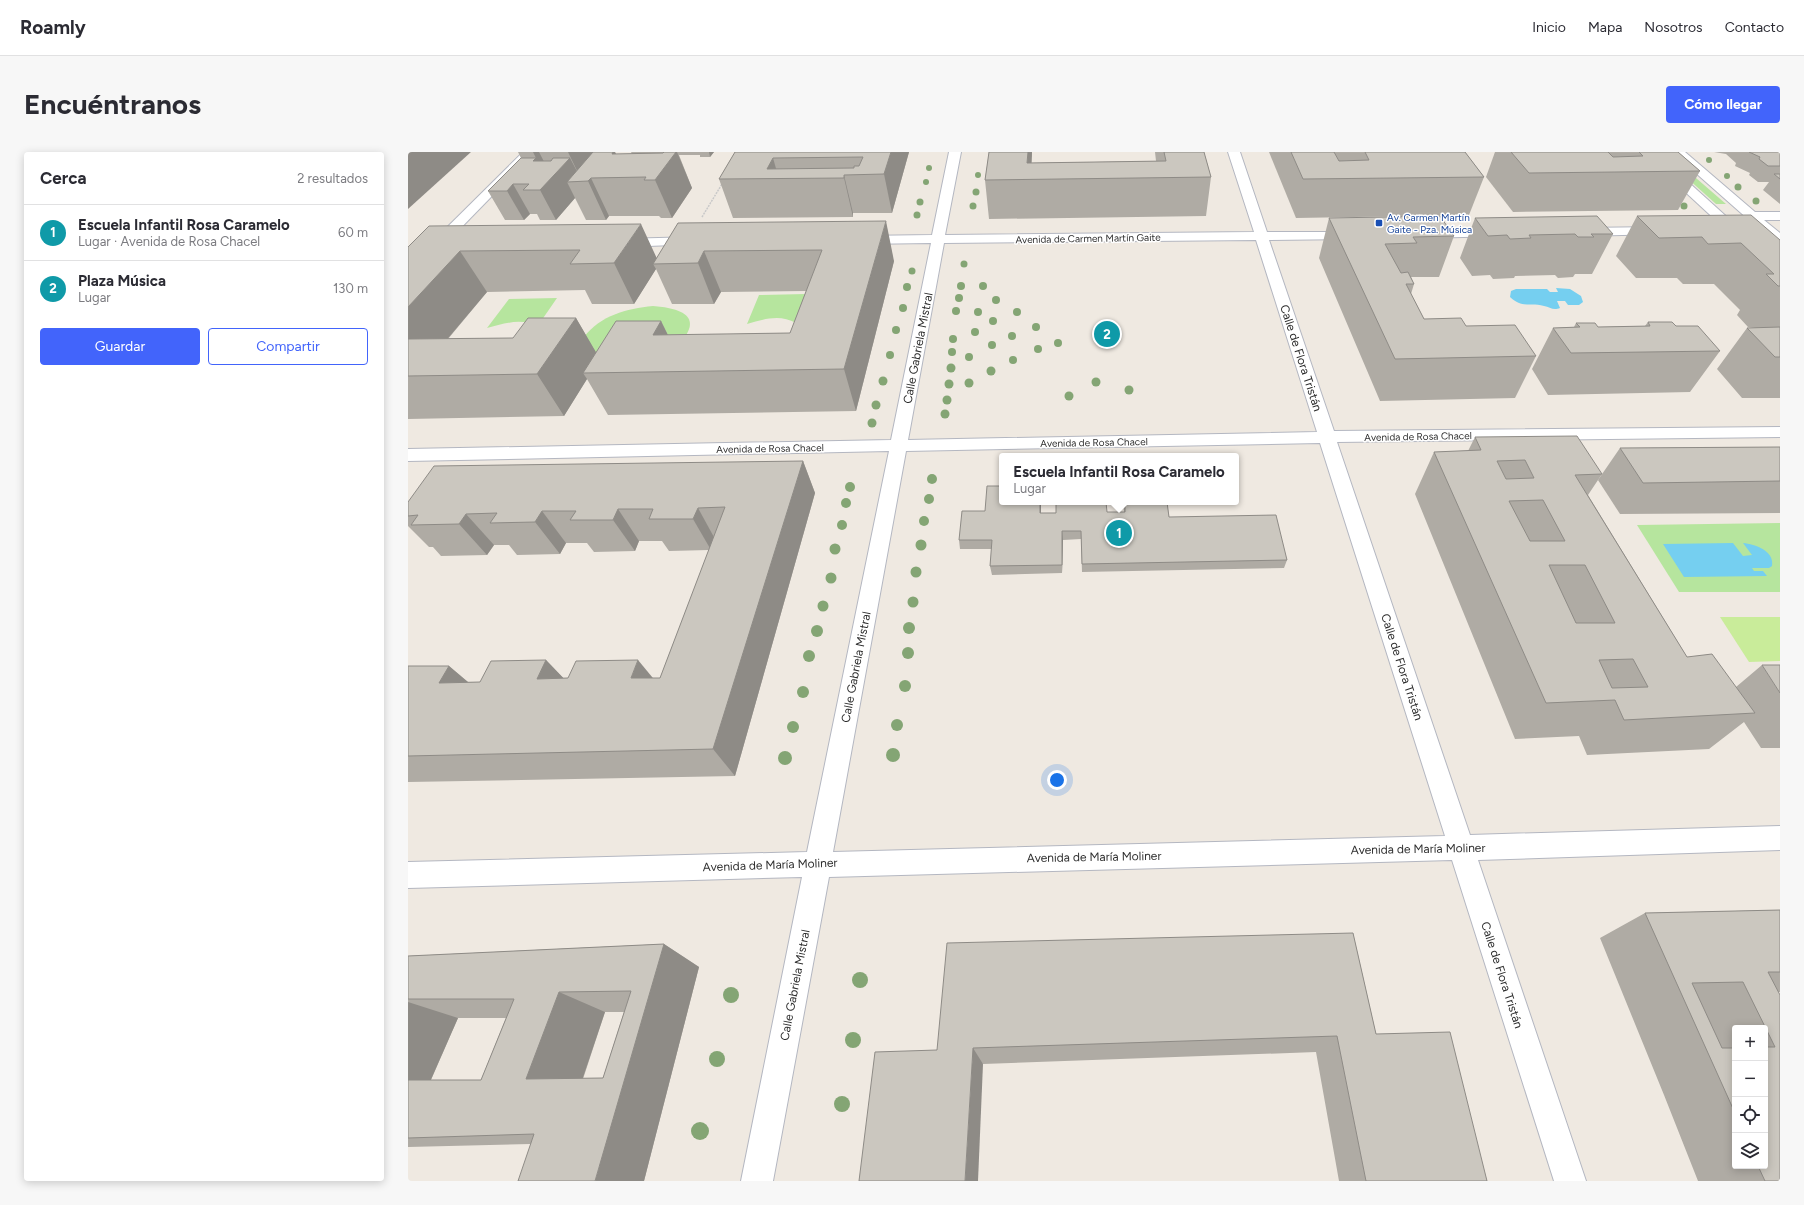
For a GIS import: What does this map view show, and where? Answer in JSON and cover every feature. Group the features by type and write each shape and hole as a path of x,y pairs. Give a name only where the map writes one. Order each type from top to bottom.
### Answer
{"street":[{"path":"408,274 529,152"},
{"name":"Calle Gabriela Mistral","path":"757,1181 955,152"},
{"name":"Calle de Flora Tristán","path":"1234,152 1570,1181"},
{"path":"1648,152 1780,272"},
{"path":"1678,152 1780,240"},
{"path":"1752,216 1780,216"},
{"path":"1712,230 1767,229"},
{"path":"1565,232 1674,230"},
{"path":"1408,234 1510,232"},
{"name":"Avenida de Carmen Martín Gaite","path":"845,240 1370,234"},
{"path":"607,243 712,241"},
{"path":"415,246 451,246"},
{"name":"Avenida de Rosa Chacel","path":"408,455 1327,437 1780,432"},
{"name":"Avenida de María Moliner","path":"408,875 1461,848 1780,838"}],"path":[{"path":"687,242 723,184"}],"green space":[{"path":"1658,152 1666,152 1726,204 1716,204"},
{"path":"806,294 796,323 790,320 772,318 747,324 759,295"},
{"path":"557,298 537,327 525,322 512,322 487,328 509,299"},
{"path":"653,306 679,311 689,320 690,326 680,343 599,360 584,337 591,329 606,318 615,314"},
{"path":"1780,523 1780,592 1679,592 1637,525"},
{"path":"1720,617 1780,617 1780,661 1749,662"}],"water":[{"path":"1556,288 1570,289 1581,296 1583,302 1579,305 1568,305 1565,301 1557,301 1560,308 1555,309 1546,306 1519,303 1510,297 1511,291 1516,289 1547,289 1550,292 1558,292"},
{"path":"1733,543 1743,556 1752,555 1743,543 1753,545 1767,552 1772,561 1772,566 1769,568 1752,568 1754,571 1763,571 1767,576 1684,577 1663,544"}],"building":[{"path":"593,152 613,152 612,154 676,152 655,180 644,180 646,177 591,178 588,181 567,182"},
{"path":"735,152 891,152 884,174 844,175 844,178 719,179","holes":["863,157 859,166 854,166 854,168 767,169 773,158"]},
{"path":"989,152 1028,152 1027,163 1166,161 1164,152 1204,152 1211,177 985,180"},
{"path":"1291,152 1334,152 1339,161 1369,160 1365,152 1465,152 1484,177 1303,179"},
{"path":"1511,152 1608,152 1613,157 1643,156 1639,152 1678,152 1700,171 1529,173"},
{"path":"1749,152 1780,152 1780,166 1768,166 1759,159 1760,157"},
{"path":"521,158 536,158 533,161 551,161 553,158 570,158 540,190 523,190 529,184 513,184 507,191 488,191"},
{"path":"1774,174 1780,174 1780,179"},
{"path":"1751,215 1780,240 1780,286 1778,286 1766,274 1774,274 1741,243 1708,244 1702,237 1659,238 1637,216"},
{"path":"1440,216 1454,236 1413,237 1417,243 1385,244 1401,273 1408,272 1414,284 1406,284 1424,319 1461,318 1466,326 1515,325 1536,356 1395,359 1329,218"},
{"path":"1597,216 1613,234 1591,234 1594,237 1578,237 1575,234 1529,235 1531,238 1510,239 1507,235 1488,236 1475,218"},
{"path":"886,221 844,369 583,373 616,321 661,321 653,335 790,333 822,250 704,251 698,263 653,264 678,223"},
{"path":"641,224 614,263 570,264 580,250 460,251 408,307 408,247 429,226"},
{"path":"528,318 576,318 537,374 408,376 408,339 513,338"},
{"path":"1648,322 1672,322 1676,326 1698,326 1720,351 1571,353 1553,328 1580,327 1576,323 1595,323 1598,327 1650,326"},
{"path":"1780,327 1780,357 1775,357 1747,328"},
{"path":"1577,436 1602,474 1575,475 1687,657 1712,654 1755,713 1624,720 1615,700 1546,703 1434,452 1481,450 1475,437","holes":["1525,460 1534,478 1506,479 1497,461","1543,500 1565,541 1530,541 1509,501","1549,565 1585,565 1615,623 1576,623","1633,659 1648,687 1612,688 1599,660"]},
{"path":"1780,447 1780,481 1643,483 1620,448"},
{"path":"803,461 713,749 408,756 408,666 449,666 439,683 480,682 491,661 546,660 537,679 568,678 576,661 638,660 631,678 660,678 725,507 698,508 693,519 649,519 653,509 618,509 613,520 570,520 576,511 542,511 535,522 490,523 497,513 466,514 459,524 411,525 418,515 408,516 408,502 434,466"},
{"path":"987,486 999,486 999,505 1040,505 1040,513 1056,513 1056,505 1106,505 1107,512 1125,512 1125,505 1167,505 1169,517 1276,515 1287,560 1082,564 1081,531 1062,531 1062,565 990,566 992,540 959,540 962,511 985,511"},
{"path":"1762,665 1780,665 1780,693"},
{"path":"1780,910 1780,972 1768,972 1780,995 1780,1181 1765,1181 1759,1169 1768,1169 1768,1047 1775,1047 1768,1033 1768,1025 1764,1025 1743,982 1692,983 1722,1048 1732,1048 1732,1106 1645,913"},
{"path":"1353,933 1376,1034 1450,1032 1487,1181 1366,1181 1337,1036 973,1048 965,1181 859,1181 875,1052 937,1050 947,943"},
{"path":"664,944 595,1181 518,1181 534,1134 408,1138 408,1080 481,1080 514,999 408,999 408,956","holes":["631,991 603,1078 526,1079 559,992"]}],"place":[{"name":"Av. Carmen Martín Gaite - Pza. Música","path":"1379,223"},
{"name":"Plaza Música","path":"1107,334"},
{"name":"Escuela Infantil Rosa Caramelo","path":"1119,533"}]}
